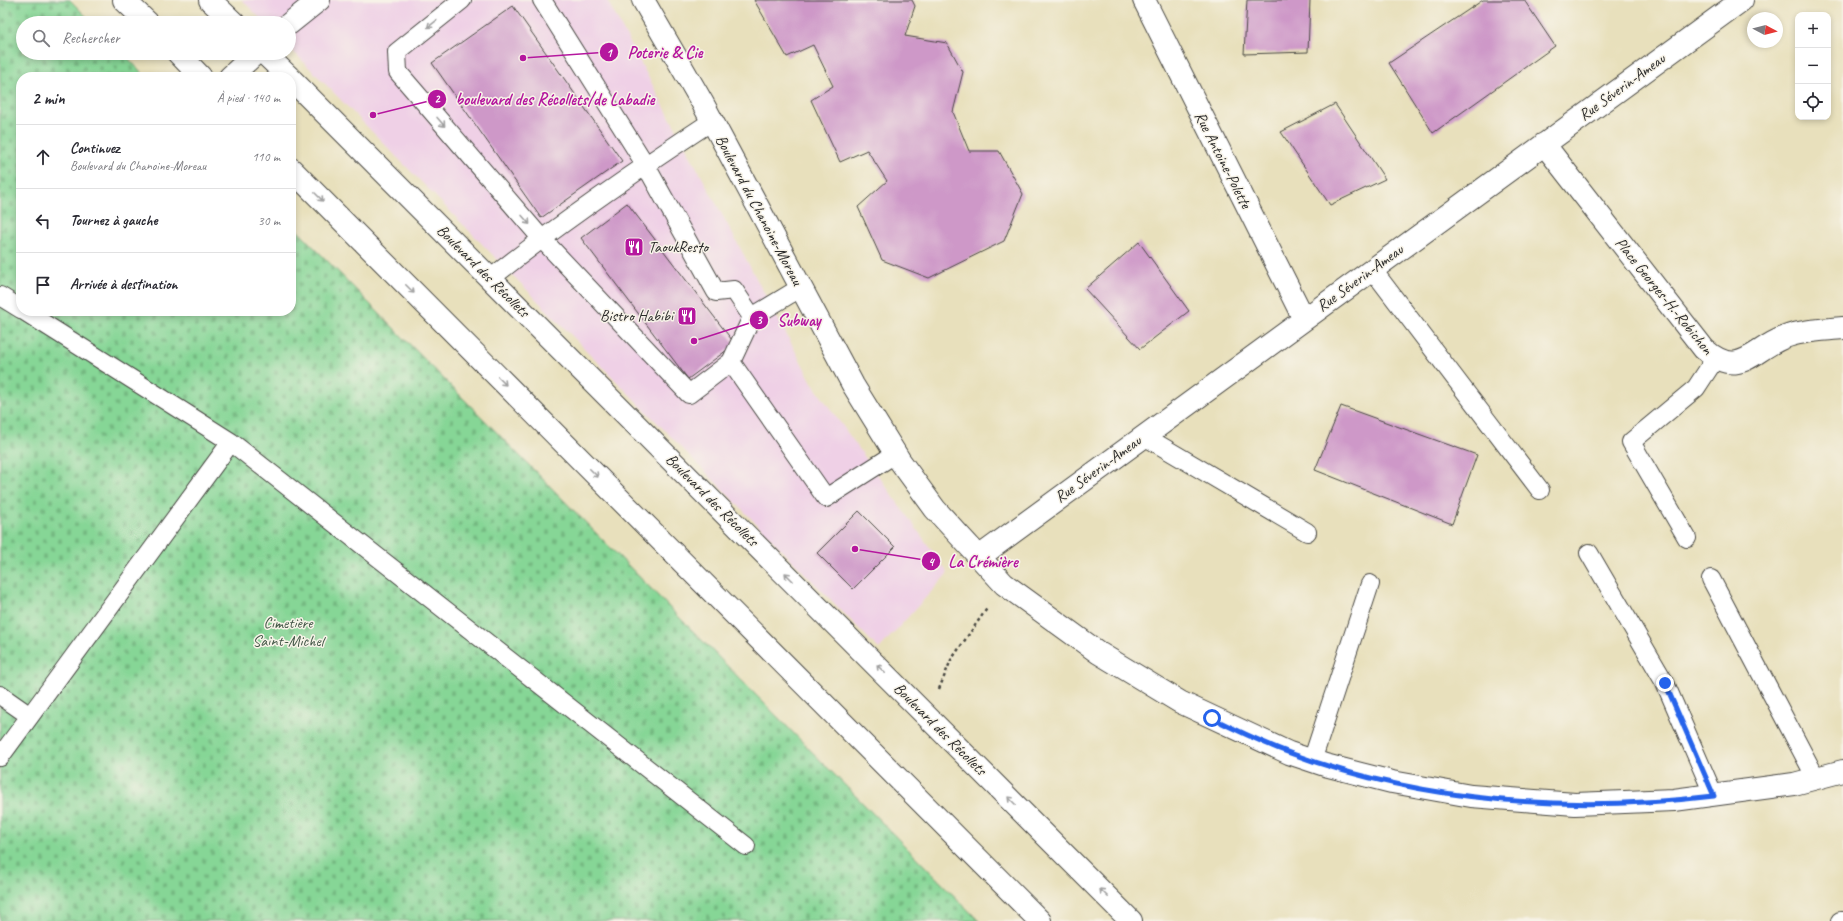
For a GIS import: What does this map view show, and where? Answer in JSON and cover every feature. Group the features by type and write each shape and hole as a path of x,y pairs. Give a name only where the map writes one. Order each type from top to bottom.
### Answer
{"street":[{"path":"124,0 141,16"},
{"path":"210,0 227,16"},
{"path":"296,18 319,0"},
{"name":"Boulevard du Chanoine-Moreau","path":"643,0 712,121 853,386 895,454 935,509 1004,584 1099,653 1180,702 1254,739 1312,761 1392,782 1471,796 1507,800 1591,804 1674,800 1714,796 1794,784 1843,771"},
{"name":"Rue Antoine-Polette","path":"1144,0 1304,319"},
{"name":"Rue Séverin-Ameau","path":"979,557 1742,0"},
{"path":"185,60 196,72"},
{"path":"235,72 248,60"},
{"path":"271,60 284,72"},
{"name":"Boulevard des Récollets","path":"296,84 1131,921"},
{"name":"Place Georges-H.-Robichon","path":"1544,144 1704,349 1715,359 1727,363 1740,362 1786,336 1843,328"},
{"path":"296,174 1040,921"}],"lane":[{"path":"462,0 397,52 398,72 541,238 689,394 731,362 752,317 800,288"},
{"path":"542,0 645,164 716,292 734,290 752,317"},
{"path":"490,279 541,238 645,164 712,121"},
{"path":"1372,269 1540,490"},
{"path":"0,296 16,306"},
{"path":"32,316 231,442 746,846"},
{"path":"1687,538 1630,442 1696,388 1715,359"},
{"path":"731,362 826,498 895,454"},
{"path":"1144,436 1307,532"},
{"path":"0,757 231,442"},
{"path":"1588,553 1665,683 1714,796"},
{"path":"1711,580 1816,778"},
{"path":"1312,761 1370,584"},
{"path":"0,695 30,716"}],"path":[{"path":"927,715 951,660 1004,584"}],"shaded area":[{"path":"242,0 607,0 814,386 948,573 879,649 296,54 296,16 258,16"}],"green space":[{"name":"Cimetière Saint-Michel","path":"0,0 70,0 86,16 16,16 16,60 130,60 141,72 16,72 16,316 296,316 296,229 979,921 0,921"}],"building":[{"path":"754,0 912,0 915,6 905,36 947,43 963,72 953,112 969,151 999,151 1023,194 1004,241 929,278 882,260 858,207 887,181 867,150 840,162 811,100 833,86 813,45 787,57"},
{"path":"1247,0 1310,0 1308,52 1244,54"},
{"path":"1483,0 1524,0 1555,46 1433,133 1389,63"},
{"path":"513,6 622,161 541,218 432,63"},
{"path":"1335,104 1385,179 1330,205 1281,132"},
{"path":"627,203 735,344 688,379 581,238"},
{"path":"1139,242 1189,311 1140,349 1085,289"},
{"path":"1341,406 1477,455 1452,524 1315,470"},
{"path":"859,511 895,547 853,589 817,553"}],"place":[{"name":"Poterie & Cie","path":"523,58"},
{"name":"boulevard des Récollets/de Labadie","path":"373,115"},
{"name":"TaoukResto","path":"634,247"},
{"name":"Bistro Habibi","path":"687,316"},
{"name":"Subway","path":"694,341"},
{"name":"La Crémière","path":"855,549"}],"route":[{"path":"1212,718 1254,739 1325,765 1435,791 1507,800 1575,804 1607,804 1714,796 1665,683"}]}
